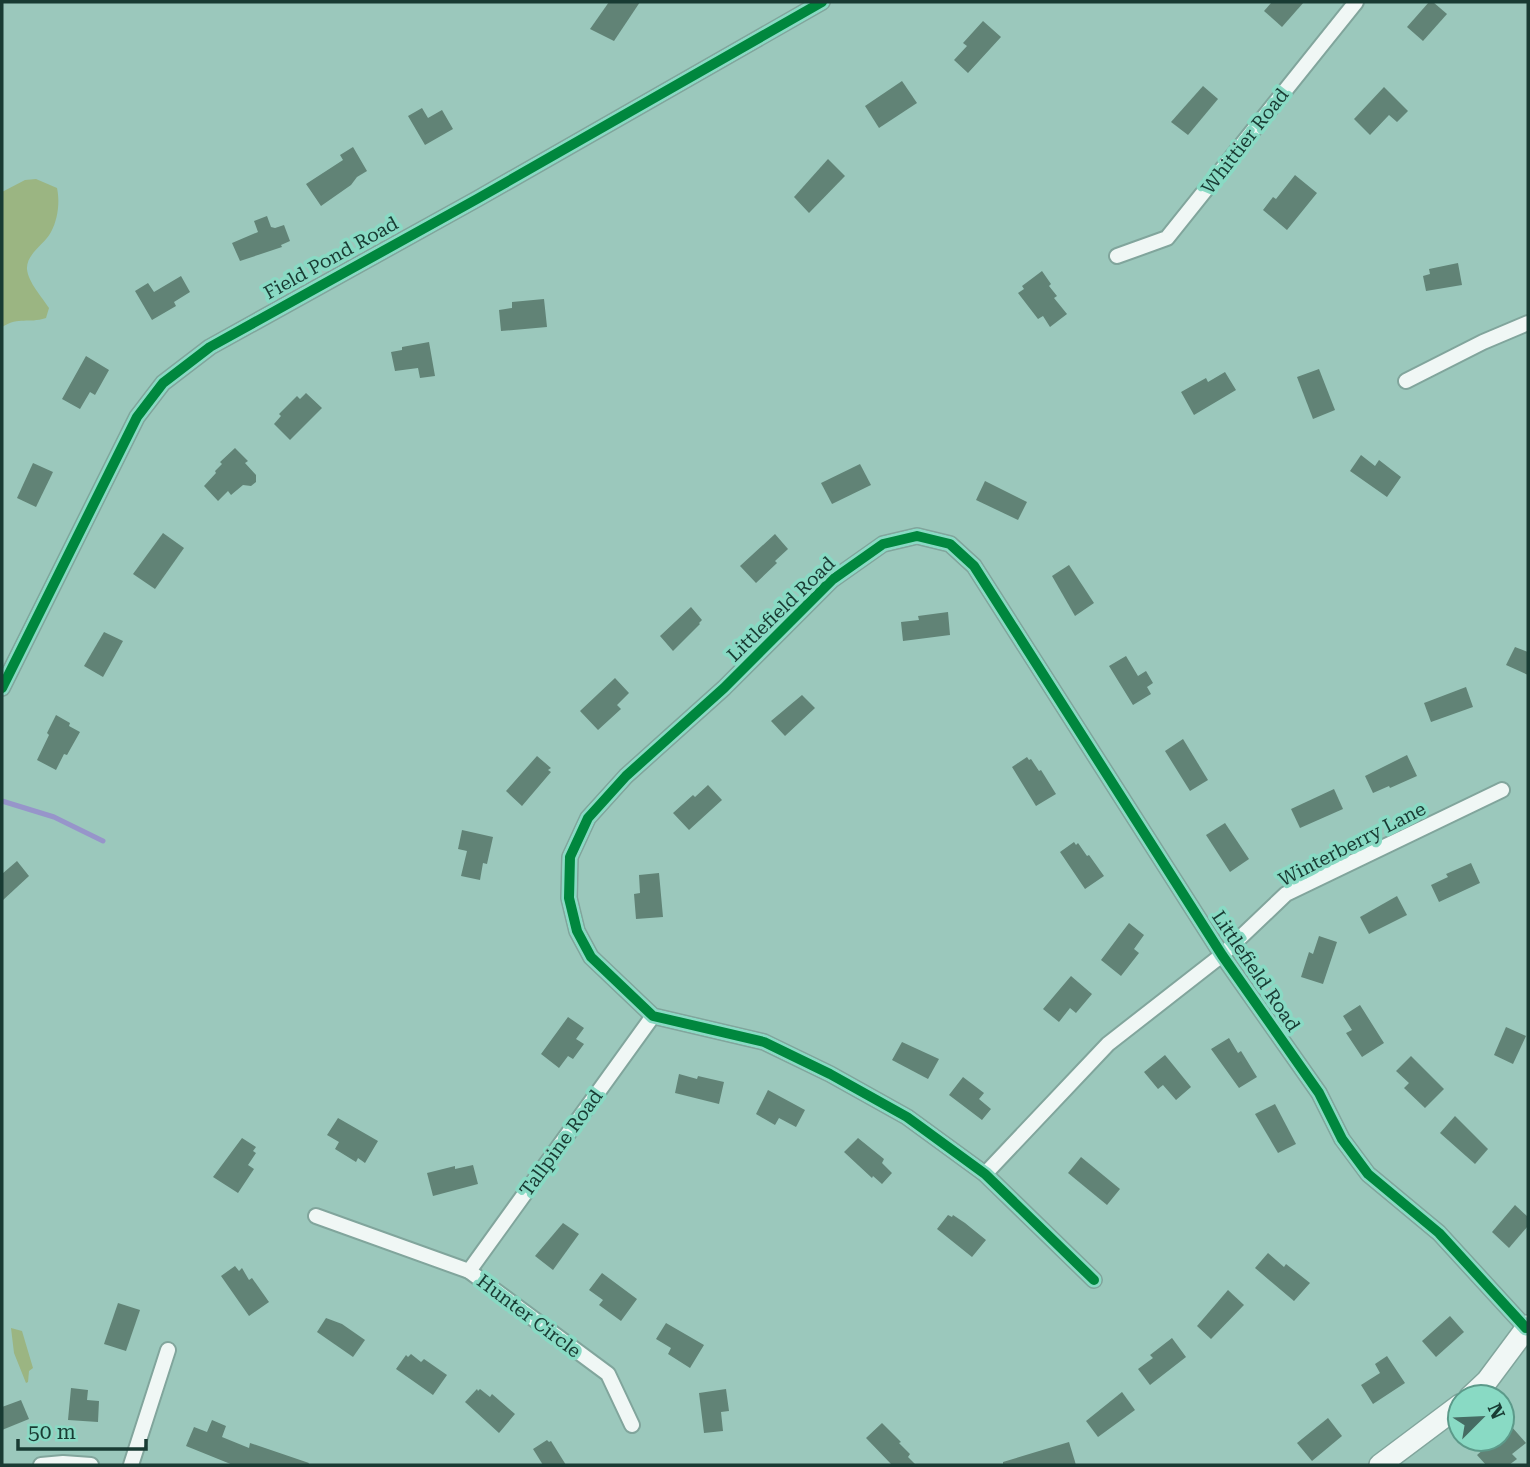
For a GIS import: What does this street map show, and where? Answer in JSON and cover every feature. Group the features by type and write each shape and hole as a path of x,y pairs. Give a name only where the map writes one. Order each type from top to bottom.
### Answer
{"street":[{"name":"Field Pond Road","path":"2,688 137,417 163,383 210,346 477,199 822,2"},
{"name":"Whittier Road","path":"1117,256 1167,238 1356,2"},
{"path":"1406,381 1483,342 1528,323"},
{"name":"Littlefield Road","path":"653,1016 591,957 577,931 569,898 570,857 588,818 626,776 724,688 832,580 883,544 917,536 950,544 974,566 1222,955 1319,1093 1342,1139 1368,1174 1439,1233 1527,1327"},
{"name":"Winterberry Lane","path":"985,1174 1108,1044 1222,955 1286,894 1502,790"},
{"path":"653,1016 764,1042 830,1074 907,1117 985,1174 1094,1280"},
{"name":"Tallpine Road","path":"469,1270 653,1016"},
{"name":"Hunter Circle","path":"316,1216 469,1270 608,1374 632,1425"},
{"path":"1485,1383 1527,1327"},
{"path":"131,1465 168,1350"},
{"path":"1380,1465 1446,1416"},
{"path":"41,1465 91,1465"}],"green space":[{"path":"36,179 57,188 58,193 58,210 53,227 27,264 33,284 49,308 46,318 14,322 2,327 2,192 25,180"},
{"path":"11,1328 22,1331 33,1368 29,1371 26,1383 14,1353"}],"building":[{"path":"609,2 640,2 614,41 590,29"},
{"path":"1272,2 1304,2 1282,27 1264,11"},
{"path":"1429,2 1433,2 1447,14 1423,41 1407,27"},
{"path":"983,21 1001,37 968,73 954,60 967,46 963,43"},
{"path":"902,81 917,103 879,128 865,106"},
{"path":"1203,86 1218,99 1188,135 1171,122"},
{"path":"1384,87 1408,111 1397,122 1389,115 1370,135 1354,119"},
{"path":"422,108 428,118 442,110 453,129 425,145 408,116"},
{"path":"353,147 367,171 321,206 306,184 343,160 340,155"},
{"path":"828,159 845,176 809,213 794,197"},
{"path":"1295,175 1317,193 1287,230 1263,210 1273,197 1276,199"},
{"path":"267,216 271,227 284,225 290,241 281,245 282,247 240,261 232,243 258,232 254,221"},
{"path":"1458,263 1462,285 1426,291 1423,276 1430,274 1429,269"},
{"path":"1042,271 1057,296 1054,298 1067,314 1050,327 1043,316 1038,319 1018,293 1024,289 1022,286"},
{"path":"181,276 190,292 174,302 176,306 152,320 135,291 148,283 154,292"},
{"path":"544,299 547,327 501,331 499,310 512,308 512,302"},
{"path":"429,342 435,376 420,378 418,368 395,371 391,352"},
{"path":"86,356 109,370 95,395 90,392 80,409 62,399"},
{"path":"1319,369 1335,410 1313,419 1297,377"},
{"path":"1225,372 1236,390 1194,415 1181,392 1206,378 1208,382"},
{"path":"306,393 322,408 290,440 274,424 281,416 279,414 297,396 300,399"},
{"path":"235,448 248,461 245,463 256,475 256,482 251,486 243,485 231,495 228,491 218,501 204,486 222,464 220,462"},
{"path":"1361,455 1375,466 1379,460 1401,477 1387,497 1350,471"},
{"path":"33,463 53,472 36,507 17,498"},
{"path":"860,464 871,485 832,504 821,483"},
{"path":"985,481 1027,502 1018,520 976,500"},
{"path":"163,533 184,548 155,589 133,574"},
{"path":"775,534 788,549 756,583 740,566"},
{"path":"1069,565 1094,603 1075,616 1052,576"},
{"path":"691,607 702,620 673,651 660,636"},
{"path":"948,612 950,635 903,641 901,622 919,620 918,616"},
{"path":"104,632 123,641 103,677 84,666"},
{"path":"1515,647 1528,652 1528,675 1506,665"},
{"path":"1126,656 1138,676 1146,671 1153,683 1147,687 1151,694 1133,705 1109,666"},
{"path":"615,678 629,693 617,705 621,709 598,730 580,711"},
{"path":"1466,687 1473,707 1431,722 1424,703"},
{"path":"802,695 815,708 785,736 771,721"},
{"path":"56,715 80,732 56,770 37,760"},
{"path":"1183,739 1208,780 1190,791 1165,751"},
{"path":"1407,755 1417,776 1373,793 1365,776"},
{"path":"537,756 551,768 548,770 551,772 522,806 506,791"},
{"path":"1027,757 1041,770 1056,794 1036,806 1012,767"},
{"path":"708,785 722,800 689,830 673,813"},
{"path":"1334,789 1343,809 1300,828 1291,809"},
{"path":"1225,823 1249,859 1230,872 1206,835"},
{"path":"462,830 493,837 480,880 461,876 467,851 458,849"},
{"path":"1074,842 1089,855 1104,876 1085,889 1060,852"},
{"path":"17,861 29,876 2,901 2,874"},
{"path":"1471,863 1480,883 1439,902 1431,885 1448,877 1446,874"},
{"path":"659,873 663,917 636,919 634,894 640,893 639,875"},
{"path":"1397,896 1407,915 1369,934 1360,917"},
{"path":"1129,923 1144,935 1134,949 1139,953 1121,976 1101,960"},
{"path":"1319,936 1337,942 1323,984 1301,977 1309,952 1313,954"},
{"path":"1071,976 1092,994 1076,1013 1070,1008 1059,1022 1043,1009"},
{"path":"1360,1005 1384,1043 1362,1057 1346,1033 1352,1030 1343,1016"},
{"path":"568,1017 584,1028 576,1039 584,1044 573,1059 568,1056 559,1068 541,1054"},
{"path":"1506,1027 1526,1036 1513,1064 1494,1055"},
{"path":"1229,1038 1238,1053 1241,1051 1257,1077 1239,1088 1211,1049"},
{"path":"902,1042 939,1059 928,1079 892,1060"},
{"path":"1165,1055 1191,1087 1176,1100 1163,1085 1158,1089 1144,1072"},
{"path":"1411,1056 1444,1089 1425,1108 1404,1088 1409,1083 1396,1071"},
{"path":"679,1074 724,1082 719,1104 675,1093"},
{"path":"963,1077 984,1093 979,1099 991,1109 982,1120 949,1095"},
{"path":"768,1090 805,1110 796,1127 779,1118 775,1125 756,1114"},
{"path":"1275,1104 1296,1144 1278,1153 1255,1114"},
{"path":"1455,1116 1488,1149 1475,1164 1440,1133"},
{"path":"338,1118 378,1141 365,1163 358,1158 356,1162 335,1149 339,1142 327,1135"},
{"path":"242,1138 256,1147 253,1151 256,1153 248,1165 254,1169 238,1193 213,1177"},
{"path":"858,1138 884,1159 882,1163 892,1173 882,1184 844,1152"},
{"path":"1081,1157 1120,1189 1107,1205 1068,1173"},
{"path":"473,1165 478,1184 433,1196 427,1173"},
{"path":"1515,1205 1528,1217 1528,1226 1509,1248 1492,1232"},
{"path":"948,1215 953,1215 986,1240 972,1257 937,1229"},
{"path":"563,1223 579,1234 553,1270 535,1256"},
{"path":"1268,1253 1310,1283 1294,1301 1255,1268"},
{"path":"235,1266 239,1271 242,1268 249,1280 252,1278 269,1302 249,1316 221,1276"},
{"path":"602,1273 637,1299 621,1321 599,1305 603,1300 589,1290"},
{"path":"1228,1290 1244,1305 1211,1339 1197,1326"},
{"path":"118,1303 140,1310 126,1351 104,1344"},
{"path":"1450,1316 1464,1332 1436,1357 1422,1341"},
{"path":"326,1318 342,1324 365,1340 353,1357 317,1332"},
{"path":"666,1323 704,1345 690,1368 668,1354 671,1348 656,1339"},
{"path":"1172,1338 1186,1357 1150,1385 1138,1369 1153,1358 1150,1355"},
{"path":"411,1354 421,1362 424,1359 447,1375 433,1395 396,1369 406,1355 408,1357"},
{"path":"1387,1356 1405,1383 1373,1404 1361,1385 1380,1373 1375,1364"},
{"path":"71,1388 88,1390 87,1400 99,1401 98,1422 68,1420"},
{"path":"477,1389 490,1397 492,1394 515,1414 499,1433 465,1402"},
{"path":"726,1389 729,1411 721,1412 723,1431 704,1433 699,1393"},
{"path":"1122,1392 1135,1410 1098,1437 1086,1421"},
{"path":"21,1400 29,1419 2,1430 2,1407"},
{"path":"1328,1418 1342,1436 1312,1461 1297,1443"},
{"path":"212,1420 226,1426 222,1437 249,1448 250,1443 309,1463 233,1465 186,1446 194,1427 207,1432"},
{"path":"882,1423 901,1442 899,1443 910,1454 908,1457 916,1465 892,1465 866,1438"},
{"path":"1516,1432 1526,1443 1516,1451"},
{"path":"547,1440 551,1441 566,1465 543,1465 533,1449"},
{"path":"1069,1442 1076,1465 1003,1465 1003,1462"},
{"path":"1513,1453 1517,1459 1509,1465 1486,1465 1477,1455"}],"waterway":[{"path":"2,801 54,817 103,841"}],"cycle path":[{"path":"2,688 137,417 163,383 210,347 477,199 822,2"},
{"path":"1094,1280 985,1174 907,1117 830,1074 764,1042 653,1016 591,957 577,931 569,898 570,857 588,818 626,776 724,688 832,580 883,544 917,536 950,544 974,566 1222,955 1319,1093 1342,1139 1368,1174 1439,1233 1526,1328"}]}
